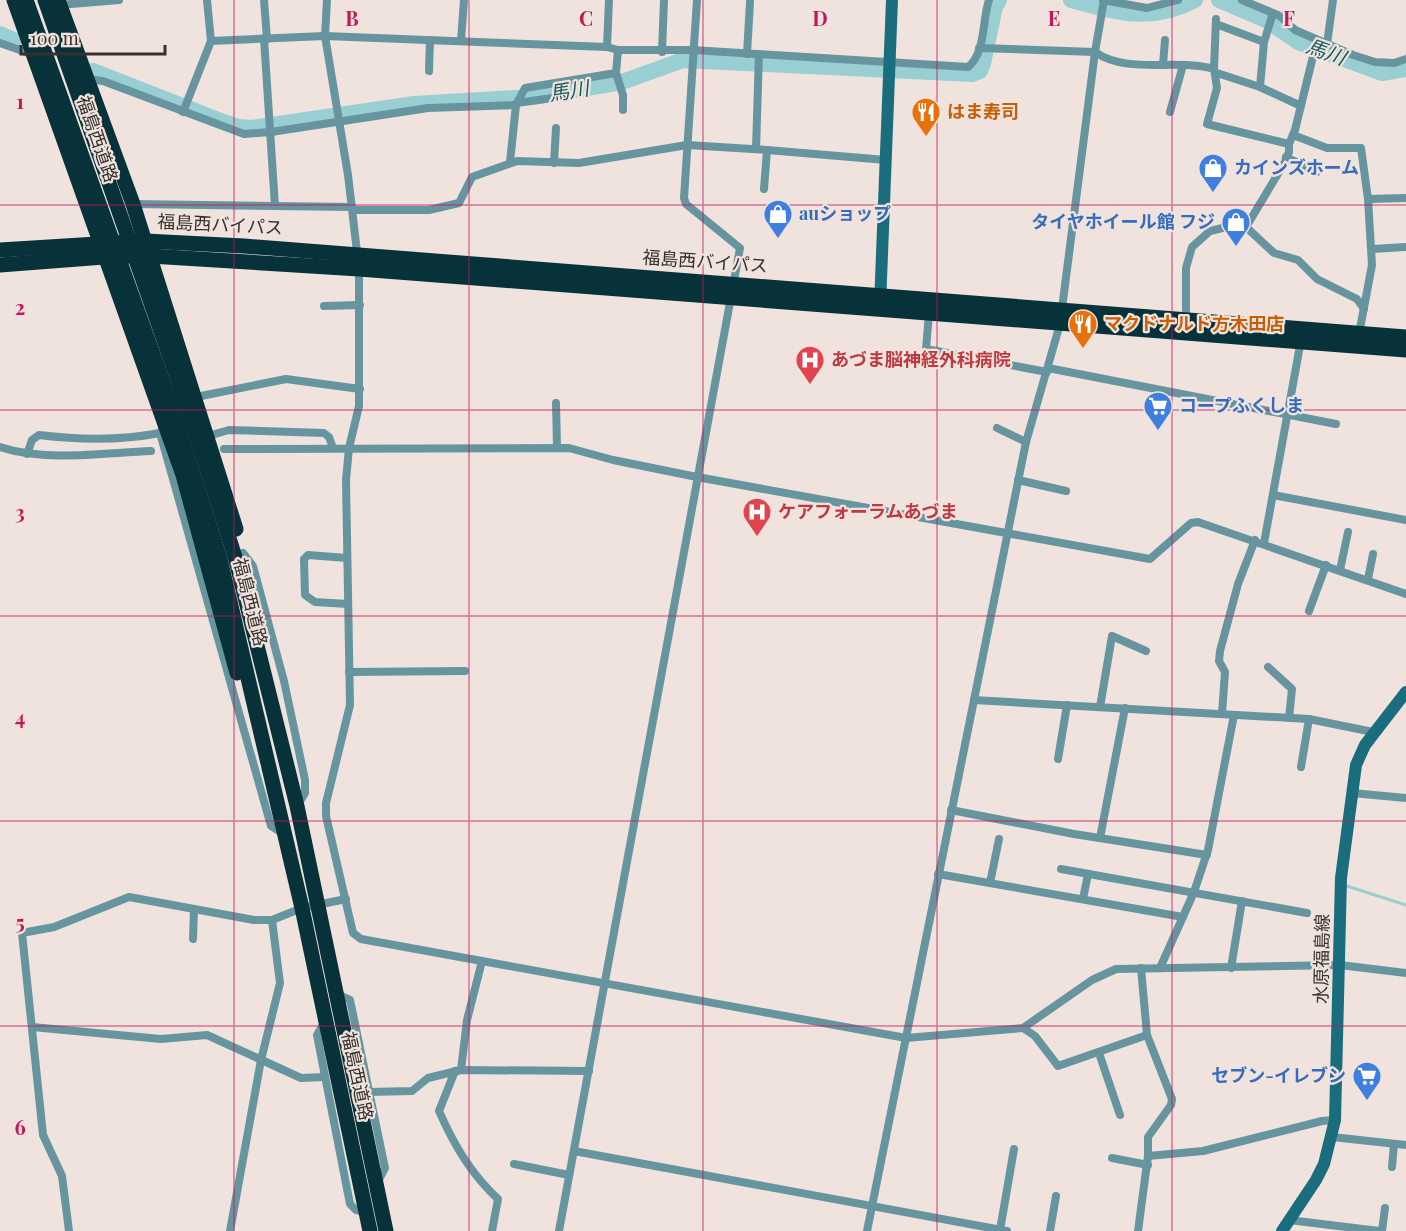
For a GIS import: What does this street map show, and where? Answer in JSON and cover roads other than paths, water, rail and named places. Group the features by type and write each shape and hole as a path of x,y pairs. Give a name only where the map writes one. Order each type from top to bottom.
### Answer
{"highway":[{"path":"14,0 106,257 163,428 183,475 237,675 260,728"},
{"name":"福島西道路","path":"26,0 172,407 220,559 286,835 370,1231"},
{"path":"54,2 87,79 133,204 196,397 243,553 273,664 270,694"},
{"name":"福島西道路","path":"54,2 117,206 186,403 235,557 297,806 386,1231"},
{"name":"福島西バイパス","path":"0,250 99,242 145,241 359,262 1062,317 1302,335 1359,333 1406,337"},
{"name":"福島西バイパス","path":"0,265 150,256 359,262"},
{"name":"福島西バイパス","path":"880,303 929,314 1186,320 1406,350"}],"main road":[{"path":"880,303 892,0"},
{"name":"水原福島線","path":"1286,1226 1316,1180 1332,1137 1335,1120 1341,878 1356,765 1365,745 1406,692"}],"street":[{"path":"54,2 119,0"},
{"path":"184,109 211,41 207,0"},
{"path":"264,0 275,206"},
{"path":"327,0 326,36 359,262 360,389 349,448 346,480 350,705 326,803 326,816 353,933 361,939 906,1038 1023,1028 1092,980 1116,969 1340,965 1406,973"},
{"path":"461,41 464,0"},
{"path":"607,46 609,0"},
{"path":"662,52 664,0"},
{"path":"559,1231 606,983 696,477 740,248 686,204 687,145 696,0"},
{"path":"211,41 326,36 607,46 618,50 747,54 759,57 968,67 984,48 989,0"},
{"path":"867,1231 1026,442 1062,317 1095,52 1104,1 1147,8 1178,0"},
{"path":"1242,0 1271,19 1317,42 1375,62 1405,61"},
{"path":"1327,44 1333,0"},
{"path":"747,54 750,2"},
{"path":"1260,87 1264,42 1271,19"},
{"path":"1264,42 1216,21 1217,88 1207,124 1289,144"},
{"path":"429,71 430,40"},
{"path":"1163,64 1165,40"},
{"path":"1246,227 1286,157 1317,42"},
{"path":"0,43 34,55"},
{"path":"984,48 1095,52 1102,57 1128,62 1198,64 1260,87 1301,106"},
{"path":"618,50 618,75 622,88 623,110"},
{"path":"756,149 759,57"},
{"path":"1170,112 1183,65"},
{"path":"510,162 518,100 525,88 618,75"},
{"path":"87,79 103,81 184,109 244,134 269,127 339,117 552,98"},
{"path":"554,163 556,128"},
{"path":"1293,135 1327,148 1361,148 1372,249 1371,280 1359,333"},
{"path":"133,204 429,210 459,203 471,177 510,162 579,163 687,145 886,160"},
{"path":"764,189 767,150"},
{"path":"1286,157 1317,172"},
{"path":"1368,199 1406,198"},
{"path":"1186,320 1186,268 1192,247 1210,231 1231,226 1246,227 1274,253 1298,260 1317,279 1357,299 1364,309"},
{"path":"1372,249 1406,248"},
{"path":"324,306 360,305"},
{"path":"929,314 926,349 1336,424"},
{"path":"1222,714 1225,672 1219,661 1220,651 1238,584 1259,542 1273,495 1302,335"},
{"path":"196,397 286,379 360,389"},
{"path":"556,403 557,447"},
{"path":"27,454 32,440 39,435 70,440 106,440 163,428 271,826 286,835"},
{"path":"997,428 1026,442"},
{"path":"208,436 229,430 324,433 329,437 333,448"},
{"path":"0,447 27,454 151,451"},
{"path":"224,449 557,447 583,450 613,460 696,477 1150,559 1191,523 1211,525 1406,594"},
{"path":"1018,480 1066,491"},
{"path":"1273,495 1406,520"},
{"path":"1340,570 1348,532"},
{"path":"243,553 254,566 284,681 305,780 305,793 297,806"},
{"path":"1368,579 1373,554"},
{"path":"347,558 308,555 304,559 303,587 305,595 315,602 348,604"},
{"path":"1309,611 1326,565"},
{"path":"1101,707 1112,636 1146,651"},
{"path":"1268,667 1292,688 1289,718"},
{"path":"349,672 465,671"},
{"path":"974,700 1309,719 1374,732"},
{"path":"1058,759 1067,705"},
{"path":"1101,838 1125,708"},
{"path":"1161,968 1194,892 1207,855 1234,715"},
{"path":"1301,767 1309,719"},
{"path":"1352,793 1406,798"},
{"path":"951,810 1207,855"},
{"path":"990,883 999,838"},
{"path":"1060,869 1307,913"},
{"path":"938,874 1183,916"},
{"path":"1083,899 1088,874"},
{"path":"69,1231 62,1176 43,1135 22,933 54,927 129,897 254,920 272,920 302,908 346,900"},
{"path":"1231,968 1242,901"},
{"path":"193,939 194,909"},
{"path":"230,1231 261,1060 280,983 272,920"},
{"path":"482,961 467,1020 458,1071 439,1111 467,1164 480,1182 498,1199 492,1231"},
{"path":"1138,1231 1148,1161 1148,1137 1171,1105 1172,1099 1147,1035 1141,968"},
{"path":"337,994 350,1000 385,1168 376,1183"},
{"path":"325,1022 316,1035 351,1204 356,1210 366,1212"},
{"path":"32,1027 161,1039 207,1035 301,1078 324,1077"},
{"path":"1023,1028 1035,1036 1058,1066 1147,1035"},
{"path":"1099,1053 1120,1115"},
{"path":"369,1092 412,1091 428,1078 458,1071 589,1071"},
{"path":"1112,1158 1148,1161 1203,1151 1322,1121 1335,1120"},
{"path":"1332,1137 1406,1145"},
{"path":"1392,1167 1394,1144"},
{"path":"574,1151 976,1228 1003,1230 1014,1149"},
{"path":"514,1164 569,1175"},
{"path":"1050,1231 1056,1196"},
{"path":"1286,1226 1380,1231 1385,1208"}],"waterway":[{"name":"馬川","path":"93,71 218,120 239,127 252,128 414,104 532,97 622,82 683,60 972,74 980,71 983,63 995,7 999,0"},
{"name":"馬川","path":"1071,0 1133,14 1163,12 1195,0"},
{"name":"馬川","path":"1219,0 1268,21 1298,42 1382,73 1406,69"},
{"name":"馬川","path":"0,34 14,40"},
{"path":"1347,886 1406,905"}],"place":[{"name":"はま寿司","path":"926,138"},
{"name":"カインズホーム","path":"1213,194"},
{"name":"auショップ","path":"778,240"},
{"name":"タイヤホイール館 フジ","path":"1236,248"},
{"name":"マクドナルド方木田店","path":"1083,350"},
{"name":"あづま脳神経外科病院","path":"810,386"},
{"name":"コープふくしま","path":"1158,432"},
{"name":"ケアフォーラムあづま","path":"757,538"},
{"name":"セブン-イレブン","path":"1367,1102"}]}
